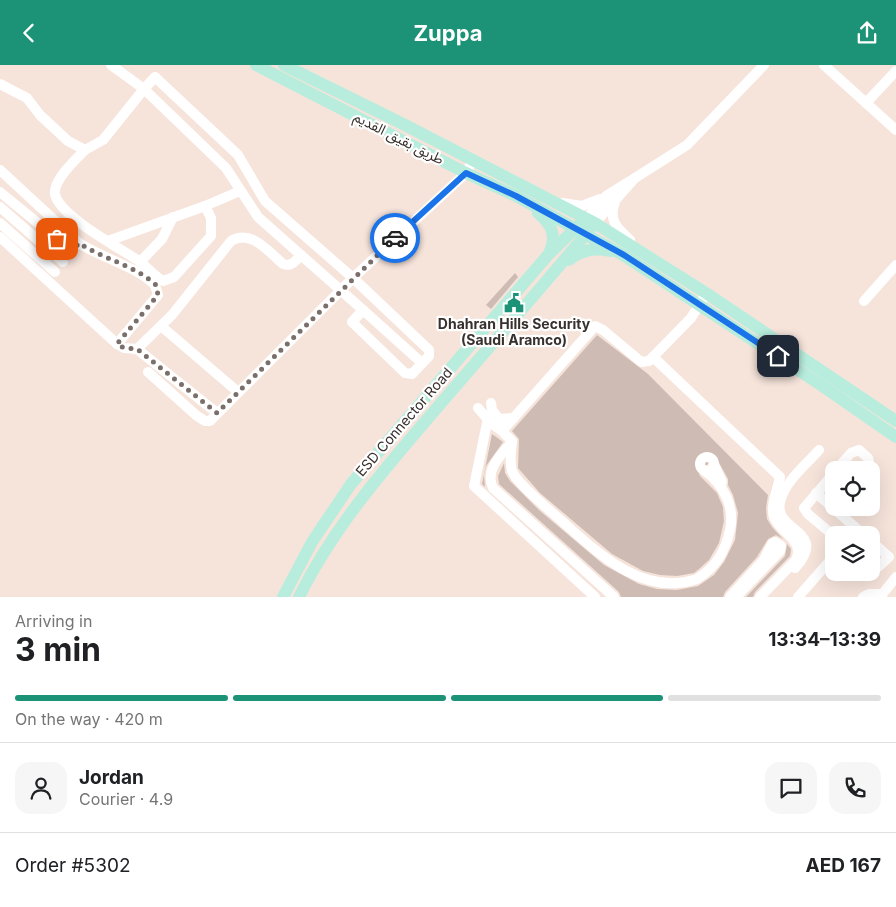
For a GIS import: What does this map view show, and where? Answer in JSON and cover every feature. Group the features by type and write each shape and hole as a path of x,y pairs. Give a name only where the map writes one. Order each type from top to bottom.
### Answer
{"main road":[{"name":"طريق بقيق القديم","path":"256,65 466,173 516,196 581,231 703,299 896,421"},
{"name":"طريق بقيق القديم","path":"284,65 554,202 643,252 703,299 896,437"},
{"path":"516,196 549,224 553,236 553,244 548,255"},
{"name":"ESD Connector Road","path":"299,597 309,576 343,524 378,476 550,276 590,221"},
{"name":"ESD Connector Road","path":"283,597 312,542 352,484 548,255 581,231"},
{"path":"550,276 575,255 582,252 596,249 624,255"},
{"path":"447,373 458,383"}],"street":[{"path":"111,65 144,89 226,168 258,217 422,363"},
{"path":"554,202 582,206 593,203 687,145 764,65"},
{"path":"824,65 896,130"},
{"path":"866,103 896,70 891,65"},
{"path":"204,206 211,217 210,235 174,277 163,281 140,262 70,214 55,193 56,186 62,176 85,150 103,140 156,77 236,153 265,201 353,278 429,350 428,356 412,374 405,373 352,322 363,310"},
{"path":"0,84 27,98 40,115 68,141 85,150"},
{"path":"226,168 236,153"},
{"path":"148,373 197,416 205,421 210,421 353,278 466,173 473,160"},
{"path":"0,170 79,243 97,254 141,274 156,285 158,295 117,344"},
{"path":"590,221 616,200 635,178"},
{"path":"108,241 240,191"},
{"path":"0,192 72,251"},
{"path":"14,204 24,193"},
{"path":"590,221 606,196"},
{"path":"616,200 612,212 613,222 643,252"},
{"path":"1,215 64,262"},
{"path":"1,215 52,276 117,344 124,348 137,349 217,413"},
{"path":"140,262 162,239 173,217"},
{"path":"0,237 52,276"},
{"path":"137,349 161,326 230,241 238,237 252,238 283,264 288,265 292,265 301,255"},
{"path":"52,276 79,243"},
{"path":"864,301 896,265"},
{"path":"502,431 595,326 598,326 642,362 648,361 691,317 703,299"},
{"path":"161,326 238,392"},
{"path":"653,357 784,480"},
{"path":"512,441 478,408 486,407 491,403 492,410 499,419 514,418"},
{"path":"490,421 474,486 595,597"},
{"path":"490,421 476,481 477,485 600,597"},
{"path":"512,441 507,454 493,475 496,486 619,597"},
{"path":"507,454 509,474 513,480 584,547 622,579 643,589 656,593 673,592 689,587 716,569 728,553 735,529 732,498 710,468 730,505 731,524 727,543 713,567 689,584 676,587 648,588 625,577 542,503 516,477 512,471 510,456 512,441"},
{"path":"512,441 491,470 490,482 493,488 614,597"},
{"path":"760,597 796,560 799,553 799,546 774,517 773,508 784,480 819,450"},
{"path":"844,461 851,453 859,450 869,461"},
{"path":"769,597 805,558 808,551 804,539 782,515 780,501 784,480"},
{"path":"825,483 805,505 805,511 825,528"},
{"path":"816,493 854,526"},
{"path":"847,516 848,520"},
{"path":"730,597 763,561 772,544 778,543 781,546 780,551 736,597"},
{"path":"880,549 892,560 880,566"},
{"path":"798,597 825,566"},
{"path":"863,597 869,594 881,595 896,577"}],"building":[{"path":"515,273 518,277 491,309 486,305"},
{"path":"597,335 648,374 768,495 767,519 783,539 776,535 768,539 757,557 725,592 723,597 621,597 619,592 499,484 498,476 504,463 505,473 510,481 539,510 604,565 639,584 657,589 677,590 698,586 714,575 724,562 735,540 738,513 728,485 728,479 717,459 711,459 707,465 702,465 698,470 700,476 717,493 723,507 724,521 719,543 709,560 694,573 677,576 643,571 612,554 540,493 518,468 519,439 512,431"},
{"path":"492,434 503,442 486,466 484,475 485,487 482,484"},
{"path":"787,544 791,549 790,556 755,592 753,597 746,597 785,556"}],"way so far":[{"path":"57,239 72,251 79,243 106,258 130,268 156,285 158,295 117,344 124,348 137,349 217,413 395,238"}],"place":[{"name":"Dhahran Hills Security (Saudi Aramco)","path":"514,303"}],"route":[{"path":"395,238 466,173 516,196 624,255 778,356"}]}
